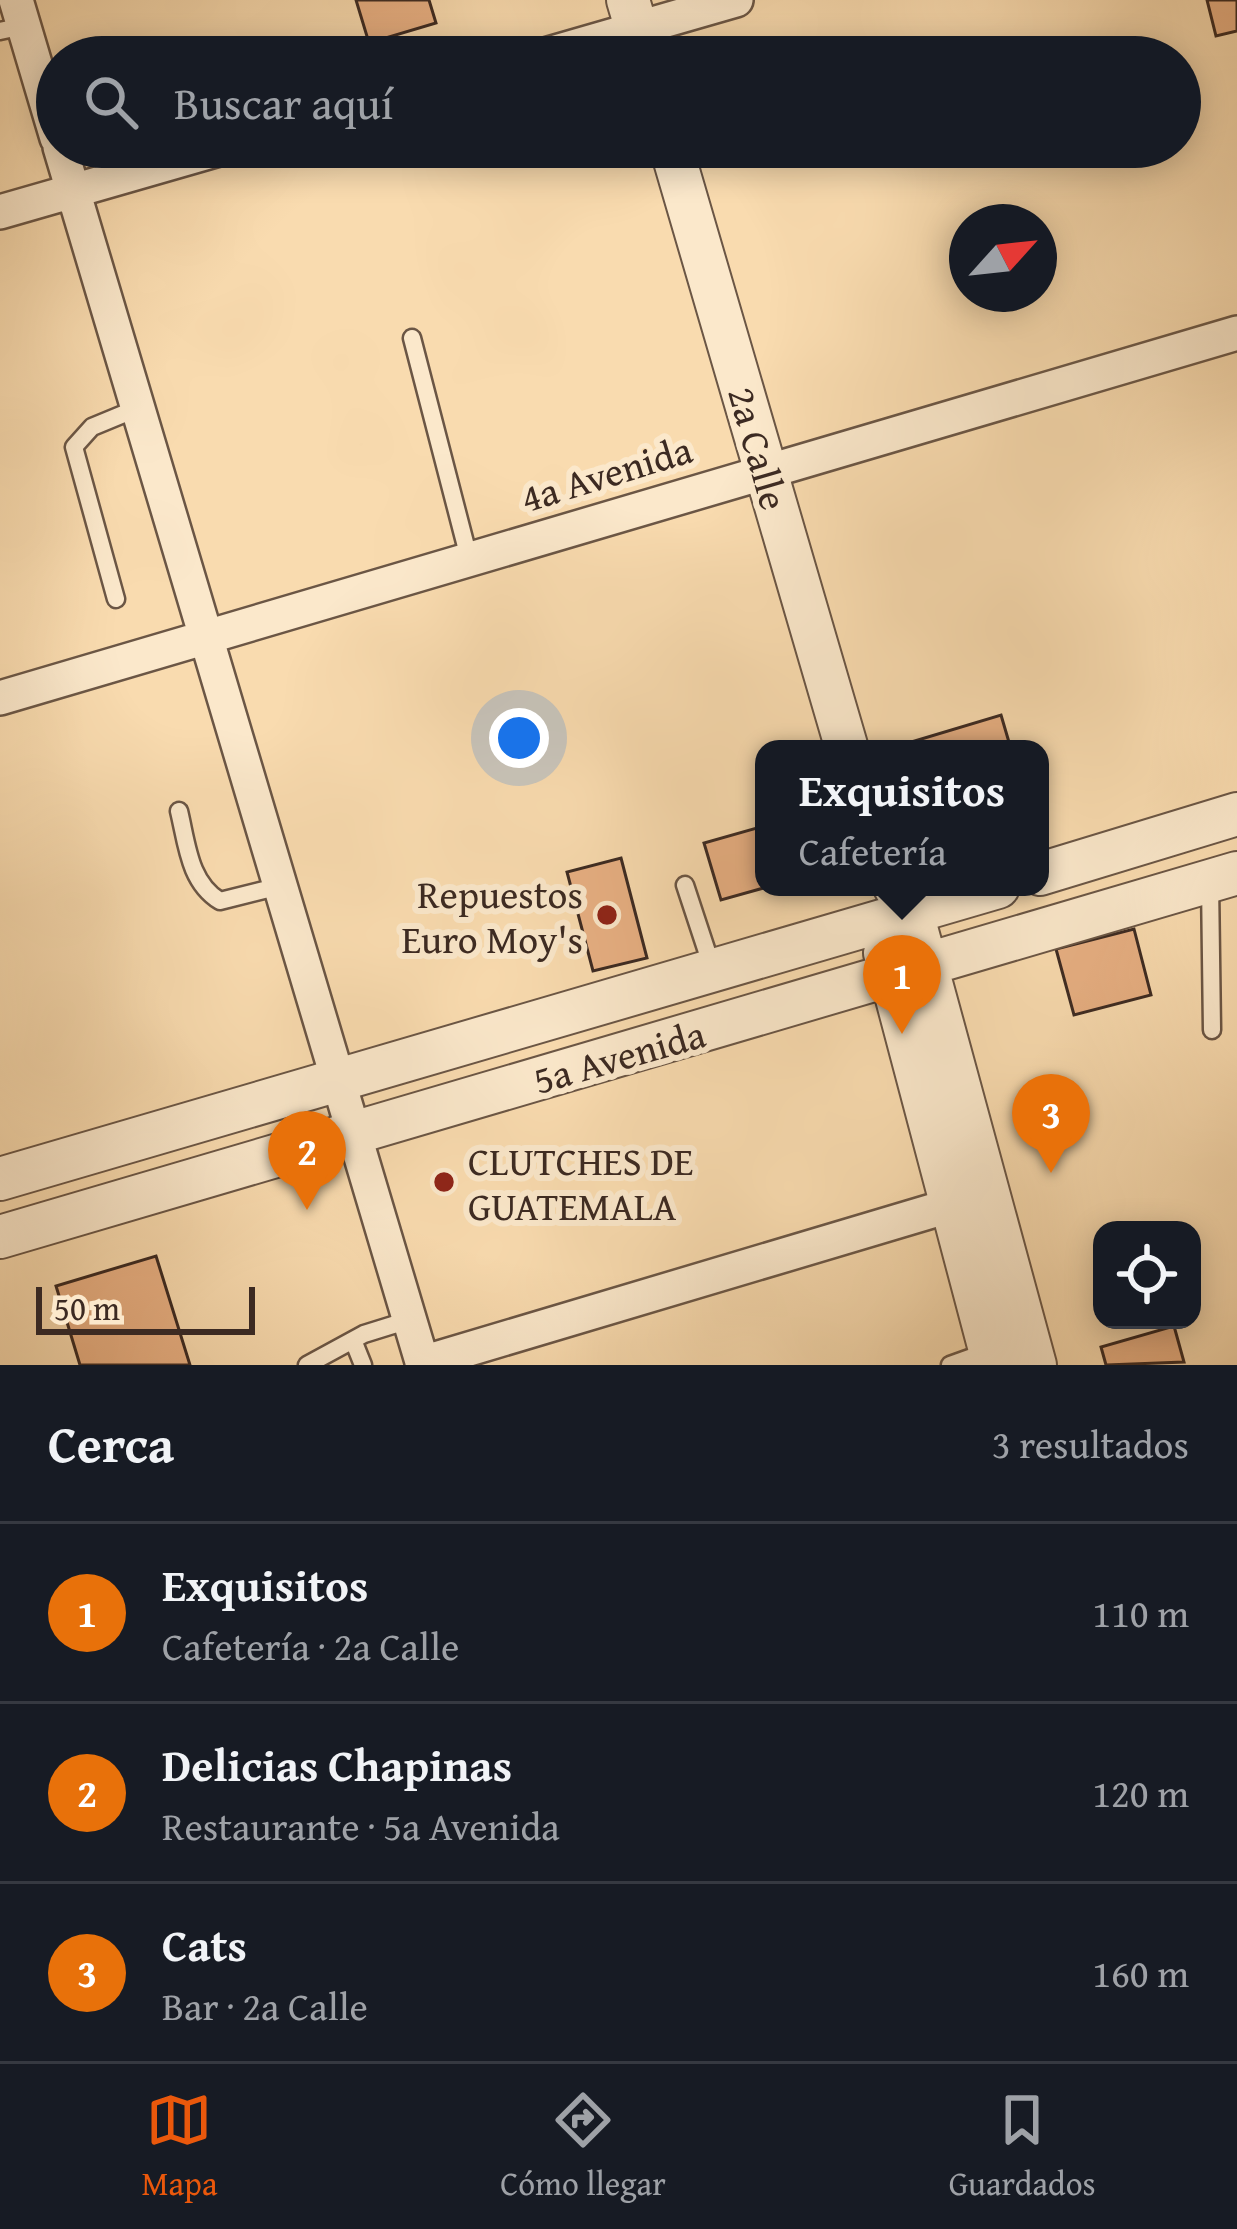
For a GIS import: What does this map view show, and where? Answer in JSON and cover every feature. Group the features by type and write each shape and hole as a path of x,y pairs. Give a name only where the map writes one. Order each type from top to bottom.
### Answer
{"street":[{"path":"637,29 736,0"},
{"path":"13,19 36,81"},
{"path":"66,168 422,1364 952,1205"},
{"path":"1,210 153,168"},
{"name":"2a Calle","path":"677,168 845,740"},
{"name":"4a Avenida","path":"0,698 1237,333"},
{"path":"1049,871 1237,814"},
{"name":"5a Avenida","path":"0,1237 1223,877"},
{"name":"5a Avenida","path":"0,1180 713,971 891,902 934,896"},
{"path":"891,902 1035,1365"},
{"path":"909,971 978,1360"},
{"path":"496,1034 511,1087"}],"lane":[{"path":"412,338 469,558"},
{"path":"116,599 74,447 92,427 138,408"},
{"path":"178,811 195,875 206,892 220,901 280,886"},
{"path":"1212,1030 1223,877"},
{"path":"685,884 713,971"},
{"path":"307,1365 353,1340 409,1319"},
{"path":"353,1340 363,1365"}],"building":[{"path":"356,0 429,0 436,23 392,36 367,36"},
{"path":"1207,0 1237,0 1237,31 1216,36"},
{"path":"1001,715 1008,740 918,740"},
{"path":"755,829 755,890 721,900 704,843"},
{"name":"Repuestos Euro Moy's","path":"621,858 647,958 593,971 567,872"},
{"path":"1134,929 1151,995 1074,1015 1056,949"},
{"path":"156,1256 190,1365 80,1365 56,1286"},
{"path":"1175,1329 1184,1362 1106,1365 1101,1347"}],"place":[{"name":"Repuestos Euro Moy's","path":"607,915"},
{"name":"Exquisitos","path":"902,1034"},
{"name":"Cats","path":"1051,1173"},
{"name":"CLUTCHES DE GUATEMALA","path":"444,1182"},
{"name":"Delicias Chapinas","path":"307,1210"}]}
